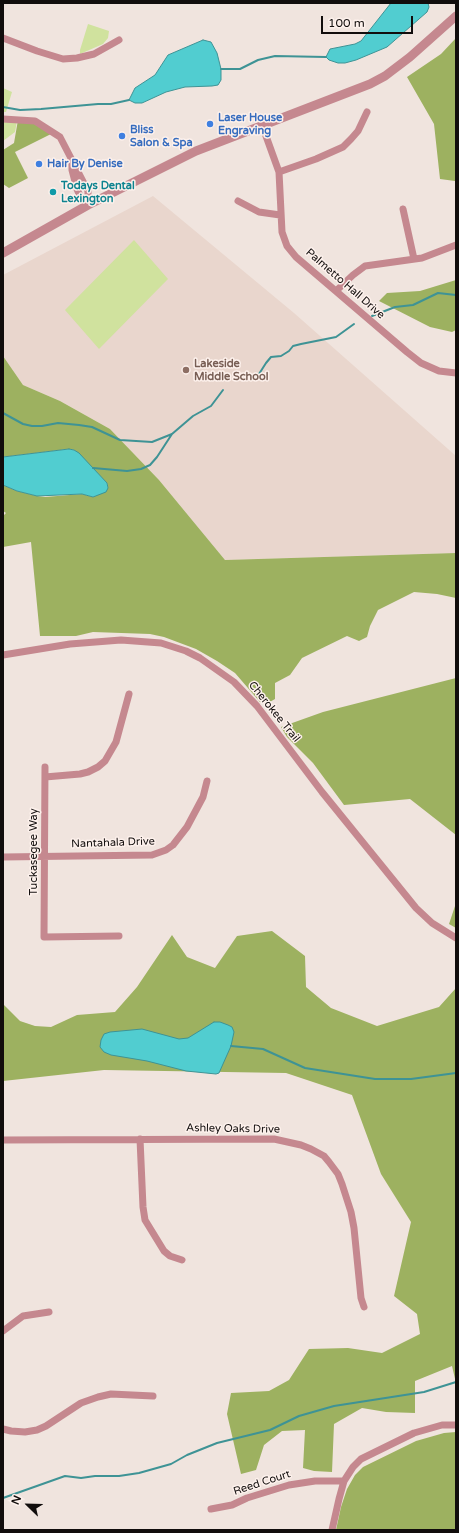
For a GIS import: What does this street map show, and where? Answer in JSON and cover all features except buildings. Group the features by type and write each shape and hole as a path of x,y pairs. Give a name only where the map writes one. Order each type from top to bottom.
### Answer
{"street":[{"path":"3,253 88,205 196,151 361,88 385,76 410,57 456,16"},
{"path":"3,38 63,59 72,59 94,54 119,40"},
{"path":"279,172 316,159 343,147 358,131 367,112"},
{"path":"3,119 36,122 60,137 88,191 88,205"},
{"name":"Palmetto Hall Drive","path":"262,125 279,172 282,232 288,246 296,257 421,363 439,370 456,373"},
{"path":"238,201 259,212 280,215"},
{"path":"403,210 414,259"},
{"path":"336,292 353,275 365,266 414,259 456,246"},
{"name":"Cherokee Trail","path":"3,655 70,644 121,640 161,643 186,651 200,658 234,682 257,706 322,792 402,892 432,923 456,938"},
{"path":"45,776 80,774 88,772 98,767 105,761 116,742 129,694"},
{"name":"Tuckasegee Way","path":"45,767 44,937 119,936"},
{"name":"Nantahala Drive","path":"3,857 152,855 166,850 173,845 187,827 202,797 207,781"},
{"path":"140,1139 145,1220 164,1251 170,1256 182,1260"},
{"name":"Ashley Oaks Drive","path":"3,1140 274,1139 301,1145 324,1156 338,1174 351,1212 361,1298 364,1307"},
{"path":"3,1331 23,1316 49,1312"},
{"path":"3,1429 11,1432 36,1430 46,1426 81,1403 111,1394 153,1396"},
{"path":"332,1530 344,1481 353,1467 367,1455 426,1429 442,1425 456,1425"},
{"name":"Reed Court","path":"211,1509 232,1505 247,1498 289,1485 315,1481 344,1481"}],"shaded area":[{"name":"Lakeside Middle School","path":"153,196 294,313 456,456 456,553 225,560 159,480 110,429 60,401 23,385 3,356 3,275"}],"green space":[{"path":"88,24 109,31 108,38 103,44 80,54 80,50"},
{"path":"456,38 455,181 440,179 434,124 407,77 441,54"},
{"path":"3,88 12,92 6,112 3,112"},
{"path":"18,120 35,121 53,133 15,152 28,178 9,188 3,184 3,150 14,143"},
{"path":"3,121 17,121 15,132 3,141"},
{"path":"134,240 168,279 99,349 65,310"},
{"path":"456,280 456,330 452,332 430,327 379,301 387,293 420,291"},
{"path":"3,356 23,385 60,401 110,429 159,480 225,560 456,553 456,598 437,594 414,592 378,610 370,626 367,637 359,641 347,636 302,658 290,675 275,683 275,699 268,703 260,702 235,673 217,661 196,649 164,637 150,634 93,632 76,636 40,636 31,542 3,547 3,516 6,513 3,511 3,485 17,491 45,497 82,494 93,497 108,488 107,483 74,450 69,449 3,457"},
{"path":"456,678 456,835 410,799 344,805 313,763 287,737 281,727 323,712"},
{"path":"456,903 456,928 449,924"},
{"path":"272,931 305,956 306,987 331,1008 377,1026 439,1007 456,988 456,1383 452,1366 415,1381 415,1413 386,1412 362,1408 334,1424 332,1472 314,1471 303,1468 305,1430 282,1431 264,1445 256,1470 241,1474 227,1414 231,1393 269,1391 289,1380 309,1349 348,1348 382,1353 420,1334 417,1314 394,1296 411,1222 381,1174 352,1095 286,1073 104,1070 3,1081 3,1004 20,1021 35,1026 51,1027 77,1015 115,1012 137,987 172,935 187,957 215,968 237,936"},
{"path":"456,1432 456,1530 336,1530 347,1489 355,1475 363,1467 416,1441 444,1433"}],"water":[{"path":"391,3 428,3 429,7 427,12 387,47 345,63 338,63 329,60 326,57 330,49 355,44 361,41"},
{"path":"203,40 211,42 217,53 221,69 221,80 218,85 185,87 166,92 142,103 135,103 129,100 135,88 155,75 168,55"},
{"path":"69,449 79,453 107,483 108,488 106,492 93,497 82,494 37,496 17,491 3,485 3,457"},
{"path":"214,1022 220,1022 232,1027 234,1032 231,1046 219,1073 216,1074 186,1071 147,1061 111,1055 104,1052 100,1047 104,1034 110,1032 142,1029 179,1039 188,1038"}],"waterway":[{"path":"221,69 240,69 258,60 275,56 326,57"},
{"path":"3,107 20,110 41,109 111,104 129,100"},
{"path":"372,316 395,307 413,305 438,293 456,295"},
{"path":"251,378 259,374 271,357 281,356 289,351 293,346 336,337 354,324"},
{"path":"3,413 23,424 32,426 58,423 79,425 92,427 120,440 152,442 172,434 193,416 211,406 223,390"},
{"path":"93,468 127,471 141,469 150,465 172,434"},
{"path":"231,1046 263,1049 305,1068 375,1079 411,1079 456,1073"},
{"path":"3,1498 65,1476 81,1478 95,1476 119,1476 139,1473 171,1464 187,1455 217,1443 270,1430 299,1416 334,1406 424,1392 456,1382"}],"place":[{"name":"Laser House Engraving","path":"210,124"},
{"name":"Bliss Salon & Spa","path":"122,136"},
{"name":"Hair By Denise","path":"39,164"},
{"name":"Todays Dental Lexington","path":"53,192"},
{"name":"Lakeside Middle School","path":"186,370"}]}
